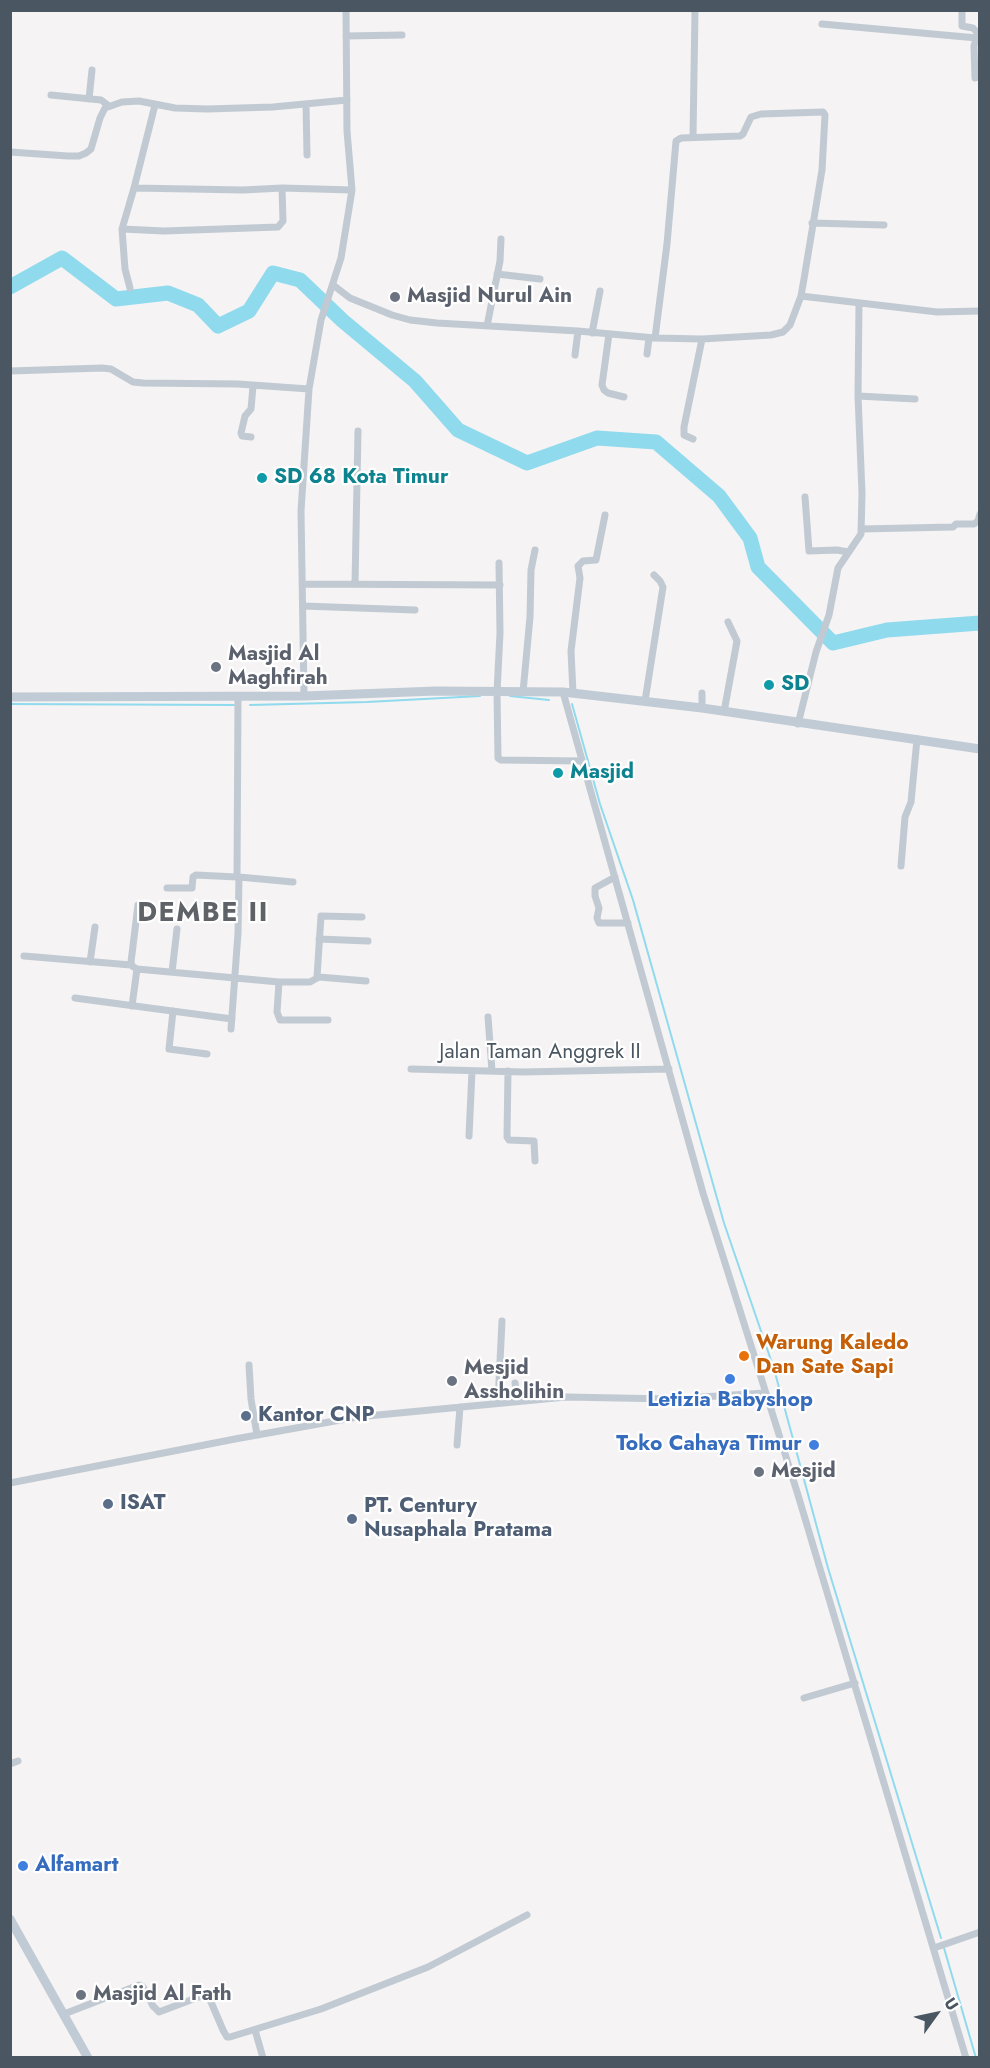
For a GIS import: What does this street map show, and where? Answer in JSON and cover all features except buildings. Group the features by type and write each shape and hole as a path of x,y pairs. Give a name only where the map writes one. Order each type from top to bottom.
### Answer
{"street":[{"path":"304,696 301,511 309,389 321,320 330,296 344,242 352,190 347,100 346,10"},
{"path":"693,137 695,10"},
{"path":"962,10 962,26 973,28 979,37"},
{"path":"822,24 979,37"},
{"path":"346,36 402,35"},
{"path":"975,78 974,46 979,37"},
{"path":"89,99 92,70"},
{"path":"51,94 101,100 109,106"},
{"path":"10,152 79,156 91,149 105,108 131,101 176,108 207,109 347,100"},
{"path":"306,104 307,155"},
{"path":"130,288 125,269 122,229 154,105"},
{"path":"333,285 350,298 366,306 401,318 437,323 578,331 652,338 702,339 771,335 783,332 790,326 801,296 822,170 825,115 823,112 761,114 752,117 740,136 693,137 676,141 667,244 652,338 647,354"},
{"path":"134,188 352,190"},
{"path":"122,229 164,231 278,227 283,221 282,188"},
{"path":"812,223 884,225"},
{"path":"486,326 497,274 501,239"},
{"path":"497,274 540,279"},
{"path":"592,333 600,291"},
{"path":"801,296 938,312 980,311"},
{"path":"798,724 816,652 829,615 838,568 857,540 861,529 862,493 858,396 859,303"},
{"path":"575,355 578,331"},
{"path":"609,334 602,385 608,393 624,397"},
{"path":"693,439 684,435 684,427 702,339"},
{"path":"10,371 102,368 111,369 133,382 309,389"},
{"path":"251,437 241,433 245,416 251,410 253,386"},
{"path":"858,396 915,399"},
{"path":"355,584 358,431"},
{"path":"805,497 809,551 848,552"},
{"path":"861,529 950,527 956,524 974,524 978,521 980,514"},
{"path":"605,515 596,560 583,561 578,566 580,578 568,692 582,761 703,1193 855,1683 966,2058"},
{"path":"523,692 530,616 531,570 535,550"},
{"path":"499,563 500,633 496,692 498,758 501,760 582,761"},
{"path":"645,701 663,587 654,575"},
{"path":"302,584 500,585"},
{"path":"303,606 415,610"},
{"path":"724,712 737,641 728,622"},
{"path":"10,697 238,697 436,691 568,692 702,708 798,724 980,749"},
{"path":"702,693 702,708"},
{"path":"231,1029 238,877 238,697"},
{"path":"901,866 905,819 911,802 917,739"},
{"path":"167,888 192,888 193,877 196,875 293,882"},
{"path":"615,877 595,888 599,908 597,918 599,923 627,922"},
{"path":"132,1006 138,905"},
{"path":"317,977 321,916 362,917"},
{"path":"90,962 94,927"},
{"path":"172,972 177,929"},
{"path":"319,939 368,941"},
{"path":"24,956 235,979 309,982 317,977 366,981"},
{"path":"279,982 280,1020 328,1020"},
{"path":"75,998 232,1019"},
{"path":"173,1011 169,1049 207,1054"},
{"path":"488,1017 492,1071"},
{"name":"Jalan Taman Anggrek II","path":"411,1069 669,1070"},
{"path":"469,1136 472,1071"},
{"path":"508,1071 507,1137 509,1140 534,1141 535,1161"},
{"path":"498,1402 502,1321"},
{"path":"249,1365 251,1400 257,1435"},
{"path":"515,1383 516,1390 524,1395 525,1400"},
{"path":"10,1483 357,1417 566,1397 693,1399 765,1393"},
{"path":"457,1445 460,1407"},
{"path":"804,1698 855,1683"},
{"path":"10,1764 18,1761"},
{"path":"64,2014 140,1986 143,1987 159,2013 208,1995 227,2037 321,2009 428,1967 527,1915"},
{"path":"10,1919 88,2058"},
{"path":"934,1948 980,1932"},
{"path":"255,2030 263,2058"}],"waterway":[{"path":"10,287 62,258 116,299 168,293 198,305 218,326 249,311 273,273 300,280 343,321 415,381 458,430 527,463 597,438 656,442 719,496 750,538 758,567 833,643 887,630 980,623"},
{"path":"250,705 480,696"},
{"path":"510,696 549,700"},
{"path":"10,704 234,705"},
{"path":"572,704 600,804 633,900 724,1223 774,1369 828,1568 941,1938"},
{"path":"944,1948 976,2058"}],"place":[{"name":"Masjid Nurul Ain","path":"395,297"},
{"name":"SD 68 Kota Timur","path":"262,478"},
{"name":"Masjid Al Maghfirah","path":"216,667"},
{"name":"SD","path":"769,685"},
{"name":"Masjid","path":"558,773"},
{"name":"Warung Kaledo Dan Sate Sapi","path":"744,1356"},
{"name":"Letizia Babyshop","path":"730,1379"},
{"name":"Mesjid Assholihin","path":"452,1381"},
{"name":"Kantor CNP","path":"246,1416"},
{"name":"Toko Cahaya Timur","path":"814,1445"},
{"name":"Mesjid","path":"759,1472"},
{"name":"ISAT","path":"108,1504"},
{"name":"PT. Century Nusaphala Pratama","path":"352,1519"},
{"name":"Alfamart","path":"23,1866"},
{"name":"Masjid Al Fath","path":"81,1995"}],"district":[{"name":"DEMBE II","path":"203,914"}]}
